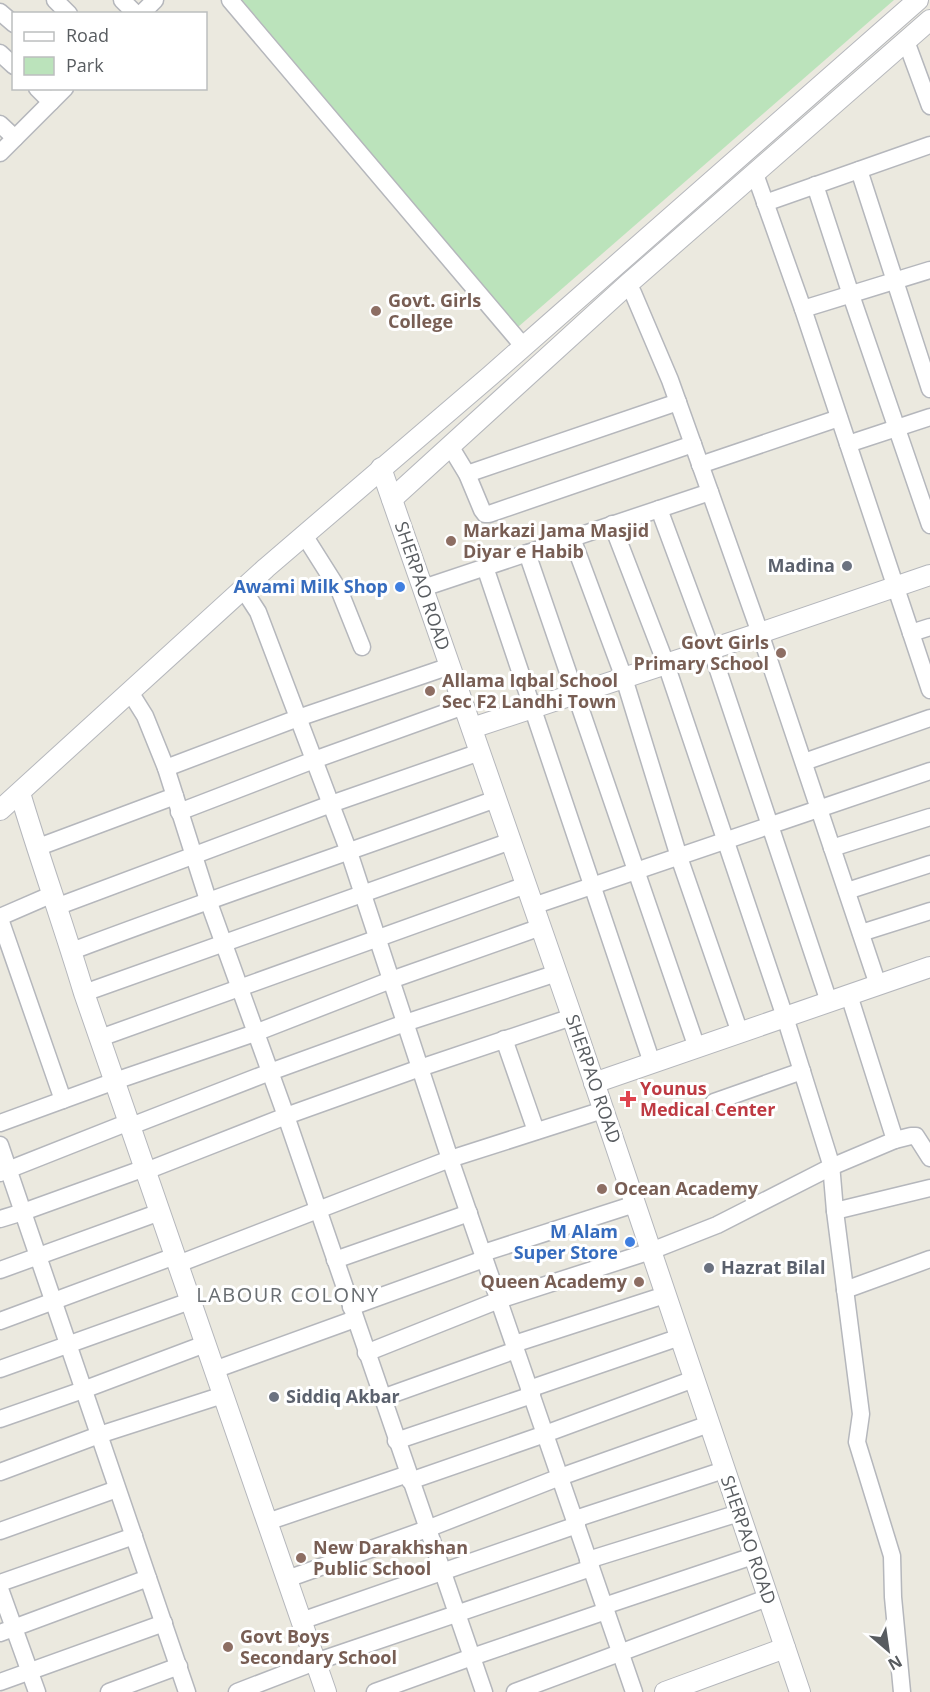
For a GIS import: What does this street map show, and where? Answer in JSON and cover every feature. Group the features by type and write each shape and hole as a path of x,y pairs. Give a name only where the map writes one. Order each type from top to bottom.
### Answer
{"street":[{"path":"55,0 67,12"},
{"path":"122,0 134,12"},
{"path":"143,12 155,0"},
{"path":"230,0 524,347"},
{"path":"0,810 304,535 524,347 918,0"},
{"path":"0,12 12,22"},
{"path":"392,499 627,284 930,20"},
{"path":"906,41 930,106"},
{"path":"0,53 12,64"},
{"path":"39,90 51,102"},
{"path":"0,153 63,90"},
{"path":"0,124 15,138"},
{"path":"765,203 930,146"},
{"path":"859,170 930,389"},
{"path":"755,174 928,680"},
{"path":"815,185 850,295 930,525"},
{"path":"803,309 930,270"},
{"path":"627,284 678,402 760,633 878,985"},
{"path":"467,474 678,402"},
{"path":"848,444 930,417"},
{"path":"700,465 839,418"},
{"path":"450,446 467,474 482,510 485,514 489,514 693,444"},
{"name":"SHERPAO ROAD","path":"381,468 557,973 800,1692"},
{"path":"423,588 710,492"},
{"path":"659,509 711,649 829,1002"},
{"path":"612,524 666,664 785,1017 831,1167 834,1211 861,1414 857,1442 892,1556 893,1597 902,1692"},
{"path":"304,535 340,592 362,647"},
{"path":"572,538 624,678 679,857 740,1033"},
{"path":"527,553 697,1048"},
{"path":"485,567 652,1063"},
{"path":"471,728 930,575"},
{"path":"243,589 258,612 331,804 483,1256 634,1692"},
{"path":"911,633 930,627"},
{"path":"166,768 298,718 450,666"},
{"path":"130,692 146,716 166,768 208,900 286,1116 484,1692"},
{"path":"36,848 314,760 464,706"},
{"path":"804,762 930,718"},
{"path":"63,1100 0,918 194,856 331,804 480,752"},
{"path":"533,906 930,771"},
{"path":"20,792 84,993 326,1692"},
{"path":"72,951 208,900 496,799"},
{"path":"832,848 930,817"},
{"path":"84,993 511,841"},
{"path":"847,891 930,864"},
{"path":"100,1038 526,885"},
{"path":"861,933 930,911"},
{"path":"0,1123 255,1033 391,980 541,927"},
{"path":"594,1083 930,967"},
{"path":"4,1172 405,1023 557,973"},
{"path":"849,995 895,1140"},
{"path":"0,1219 145,1169 420,1068 572,1017"},
{"path":"504,1039 536,1131"},
{"path":"714,1102 802,1071"},
{"path":"0,1321 317,1210 450,1159 603,1110"},
{"path":"366,1353 499,1300 651,1251 717,1225 831,1167 895,1140 916,1136 930,1158"},
{"path":"0,1145 4,1172 23,1212 188,1692"},
{"path":"834,1211 930,1188"},
{"path":"214,1370 483,1256 635,1204"},
{"path":"0,1270 160,1212"},
{"path":"334,1260 469,1213"},
{"path":"845,1290 930,1259"},
{"path":"382,1398 515,1347 665,1295"},
{"path":"0,1369 190,1301"},
{"path":"396,1441 680,1338"},
{"path":"0,1419 205,1344"},
{"path":"267,1522 545,1434 694,1379"},
{"path":"0,1473 99,1435 223,1395"},
{"path":"287,1579 709,1424"},
{"path":"302,1621 442,1573 576,1522 724,1470"},
{"path":"0,1531 117,1489"},
{"path":"237,1692 315,1662 739,1513"},
{"path":"0,1583 134,1536"},
{"path":"375,1692 753,1556"},
{"path":"7,1630 148,1578"},
{"path":"0,1589 7,1630 29,1671 37,1692"},
{"path":"515,1692 767,1598"},
{"path":"0,1682 164,1623"},
{"path":"665,1692 785,1648"},
{"path":"109,1692 179,1666"}],"green space":[{"path":"242,0 894,0 518,327"}],"place":[{"name":"Govt. Girls College","path":"376,311"},
{"name":"Markazi Jama Masjid Diyar e Habib","path":"451,541"},
{"name":"Madina","path":"847,566"},
{"name":"Awami Milk Shop","path":"400,587"},
{"name":"Govt Girls Primary School","path":"781,653"},
{"name":"Allama Iqbal School Sec F2 Landhi Town","path":"430,691"},
{"name":"Younus Medical Center","path":"628,1099"},
{"name":"Ocean Academy","path":"602,1189"},
{"name":"M Alam Super Store","path":"630,1242"},
{"name":"Hazrat Bilal","path":"709,1268"},
{"name":"Queen Academy","path":"639,1282"},
{"name":"Siddiq Akbar","path":"274,1397"},
{"name":"New Darakhshan Public School","path":"301,1558"},
{"name":"Govt Boys Secondary School","path":"228,1647"}],"district":[{"name":"LABOUR COLONY","path":"288,1295"}]}
